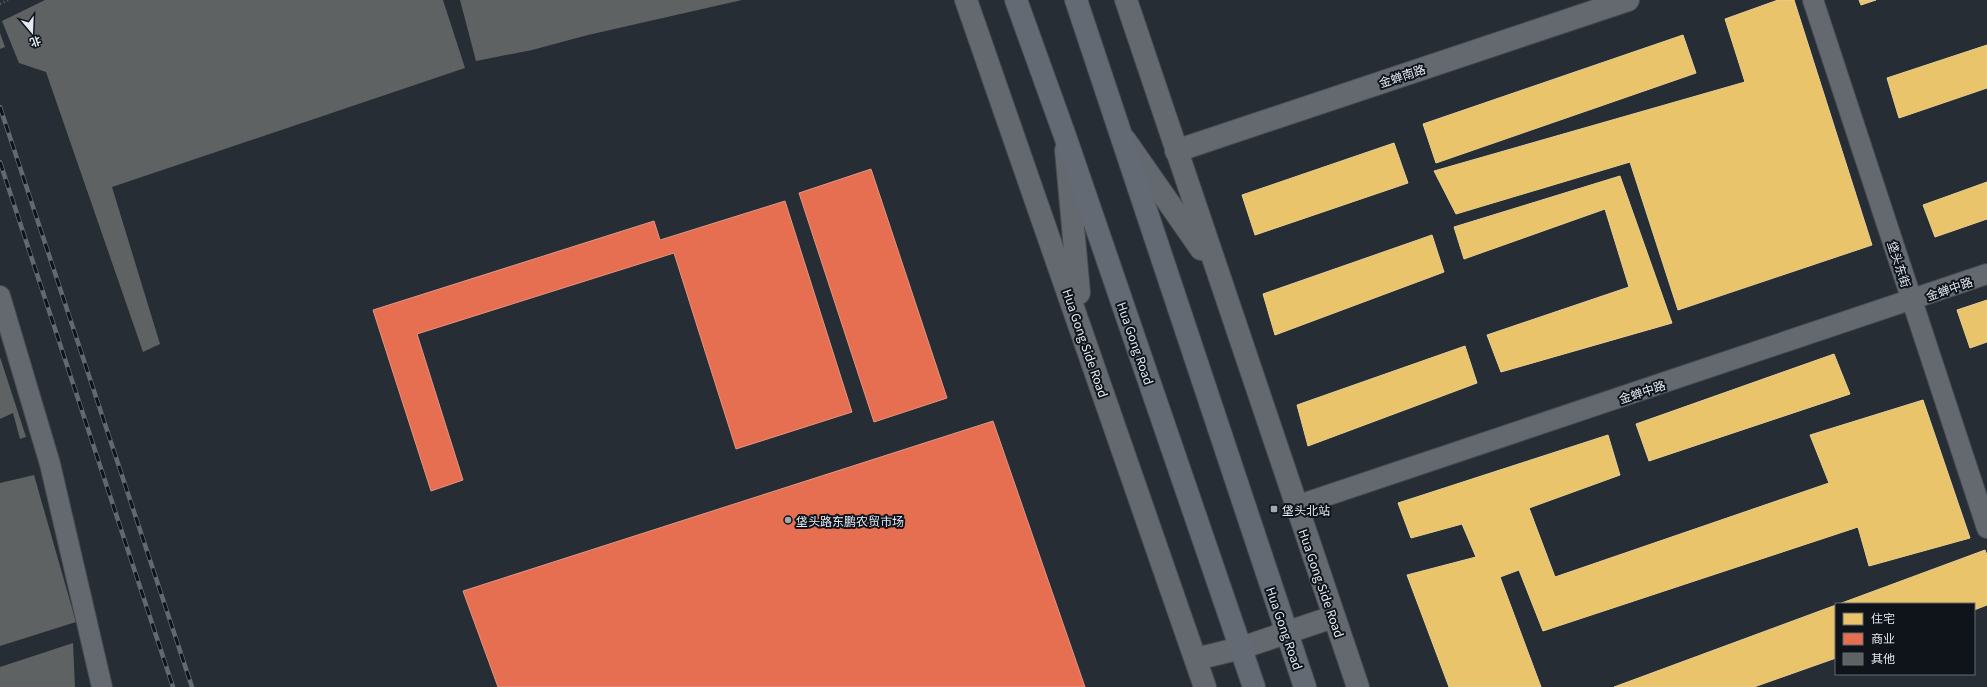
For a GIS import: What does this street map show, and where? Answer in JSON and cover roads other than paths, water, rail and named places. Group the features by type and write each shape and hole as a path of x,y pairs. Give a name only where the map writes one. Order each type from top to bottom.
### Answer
{"main road":[{"name":"Hua Gong Road","path":"1016,0 1065,136 1254,687"},
{"name":"Hua Gong Road","path":"1076,0 1124,137 1305,687"}],"street":[{"name":"Hua Gong Side Road","path":"966,0 1090,352 1205,687"},
{"name":"Hua Gong Side Road","path":"1126,0 1358,687"},
{"name":"金蝉南路","path":"1176,151 1628,0"},
{"name":"垡头东街","path":"1813,0 1987,528"},
{"path":"1065,136 1076,279 1090,352"},
{"path":"1124,137 1216,270"},
{"name":"金蝉中路","path":"1296,506 1912,301 1987,274"},
{"path":"0,296 50,464 102,687"},
{"path":"1196,659 1241,648 1334,617"}],"railway":[{"path":"0,107 192,687"},
{"path":"0,162 173,687"}],"place":[{"name":"垡头北站","path":"1274,509"},
{"name":"垡头路东鹏农贸市场","path":"788,520"}]}
